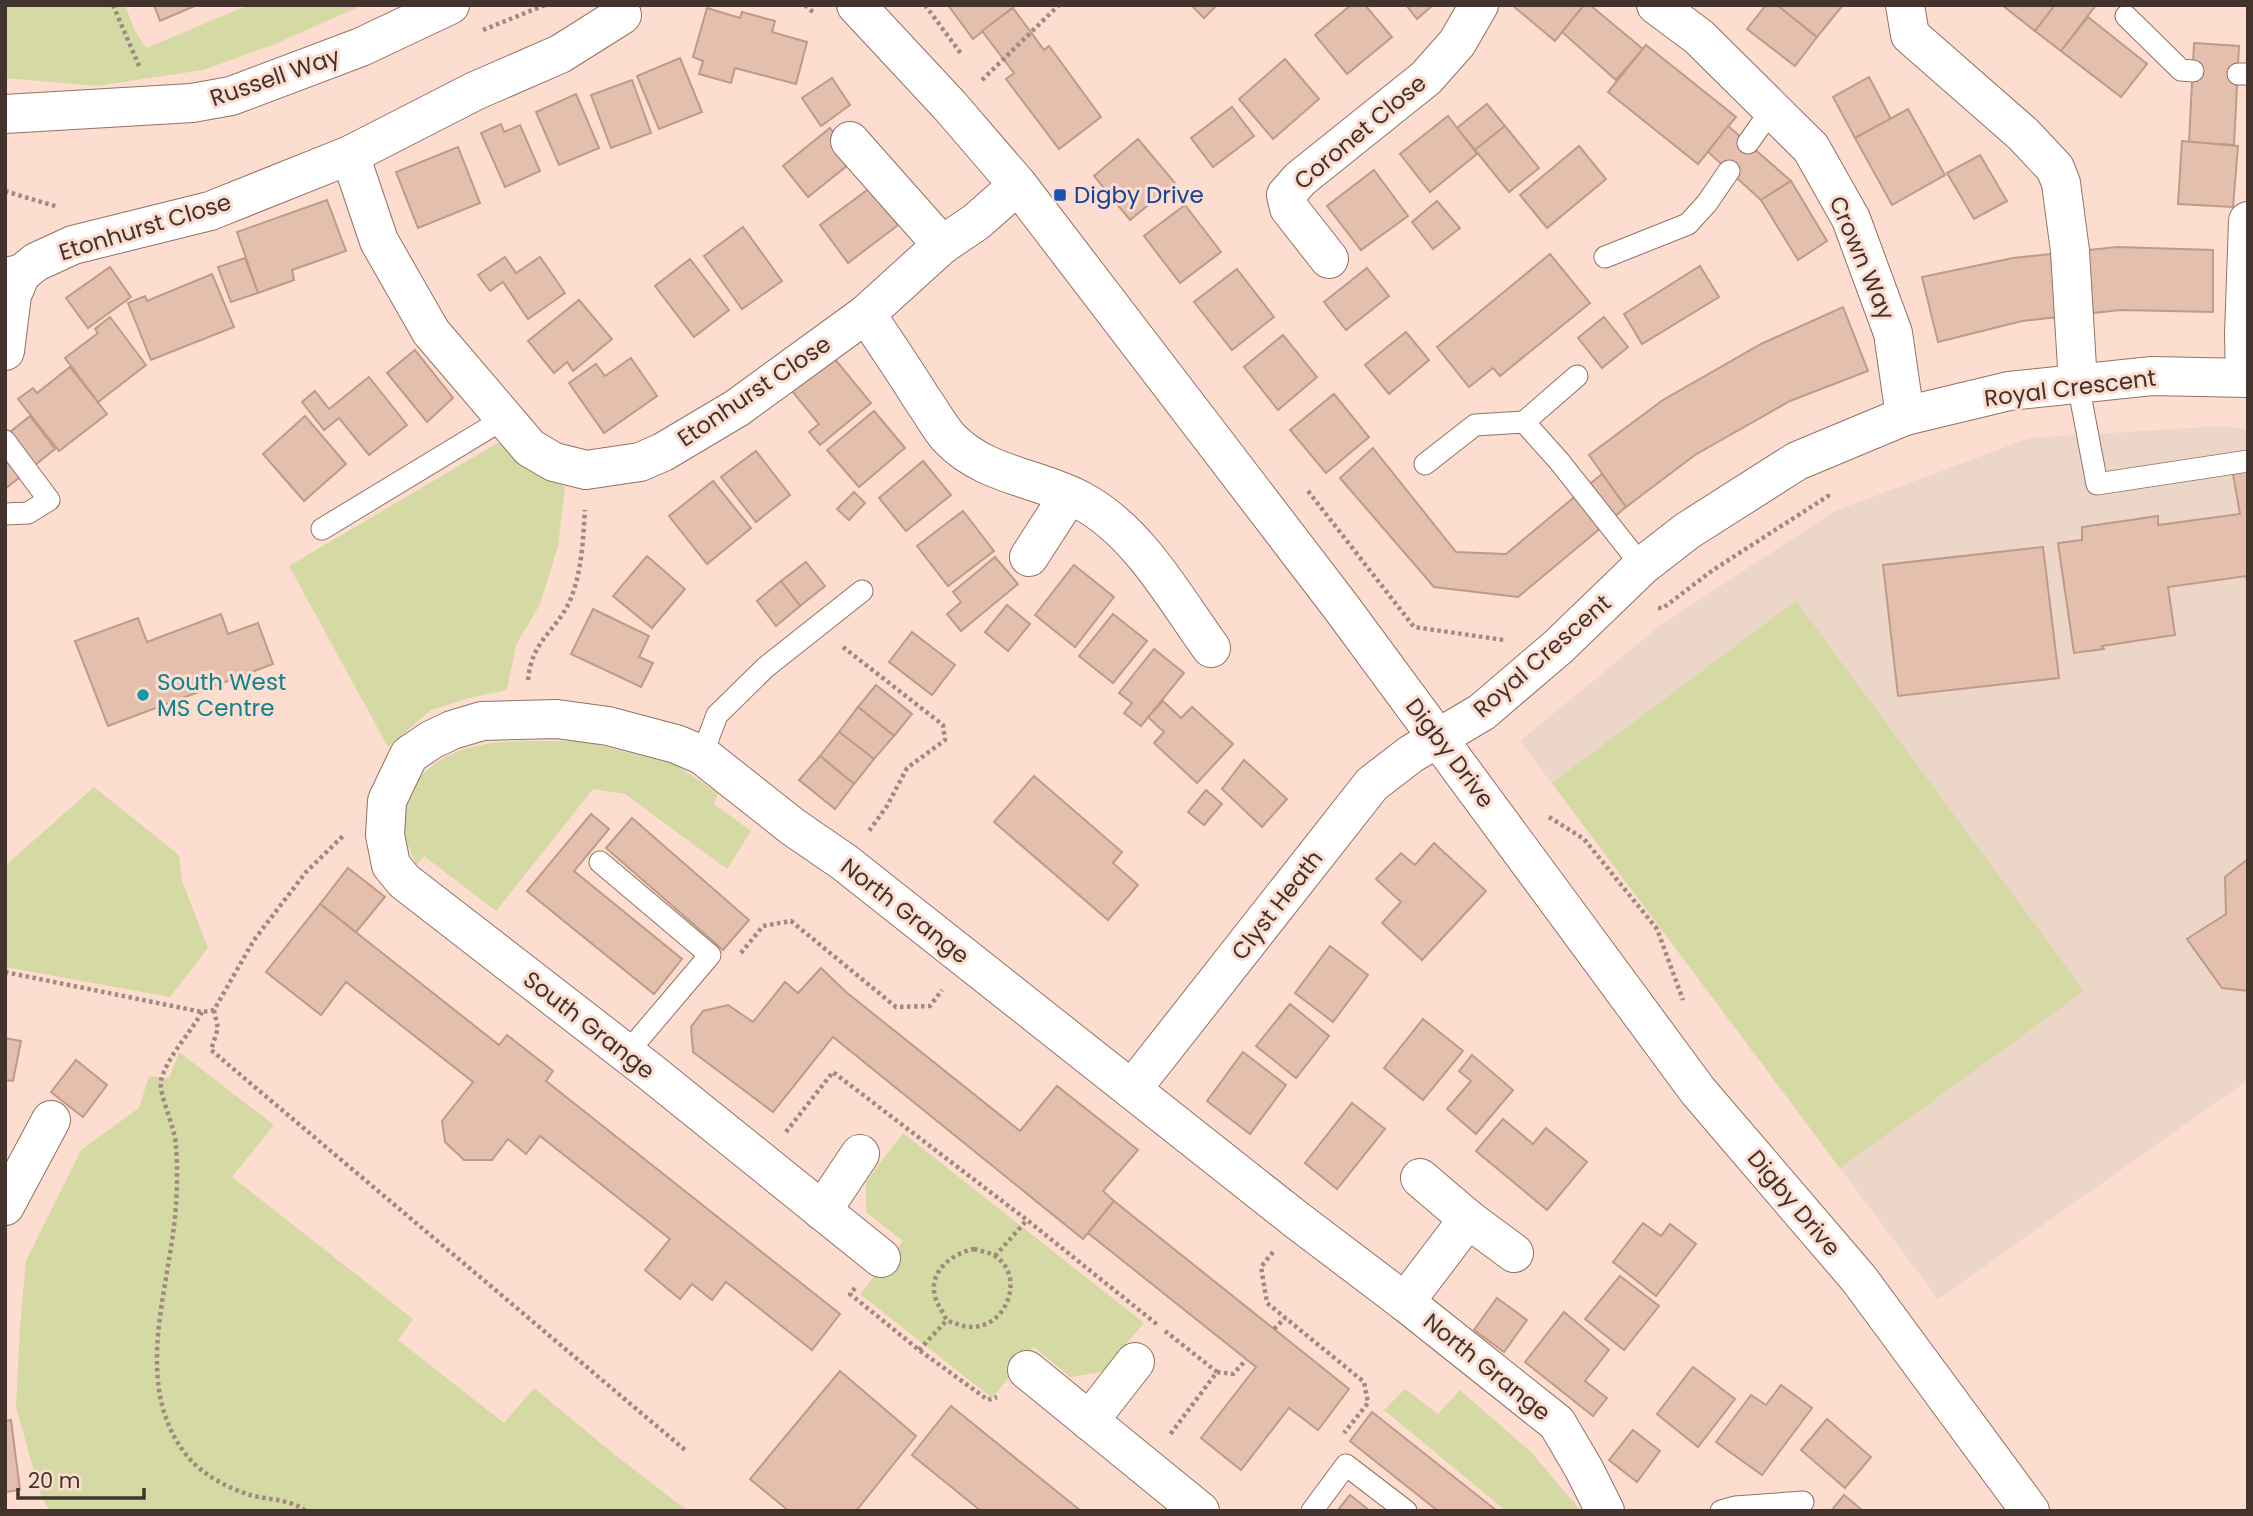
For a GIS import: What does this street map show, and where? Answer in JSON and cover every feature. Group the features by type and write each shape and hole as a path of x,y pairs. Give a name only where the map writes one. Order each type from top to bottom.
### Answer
{"street":[{"name":"Russell Way","path":"5,114 192,103 231,96 362,47 450,5"},
{"name":"Digby Drive","path":"856,5 950,106 1018,185 1341,607 1698,1091 1859,1279 2031,1511"},
{"name":"Coronet Close","path":"1329,259 1289,208 1286,195 1300,179 1426,78 1457,43 1479,5"},
{"name":"Crown Way","path":"1656,5 1699,37 1811,148 1851,219 1894,333 1905,416"},
{"path":"1905,5 1910,35 2023,134 2055,168 2061,183 2068,238 2078,384"},
{"name":"Etonhurst Close","path":"5,351 13,276 36,262 73,245 210,211 350,155 475,91 560,54 630,10"},
{"path":"850,141 942,245"},
{"name":"Etonhurst Close","path":"350,155 379,242 430,332 530,448 554,462 586,470 640,462 663,452 737,408 866,314 942,245 976,222 1018,185"},
{"path":"2246,378 2244,335 2248,221"},
{"path":"866,314 948,438 973,459 1003,473 1052,486 1114,522 1134,541 1211,648"},
{"name":"Royal Crescent","path":"1438,738 1482,712 1558,647 1642,566 1687,530 1797,461 1905,416 2008,391 2152,376 2246,378"},
{"path":"1029,557 1069,495"},
{"name":"North Grange","path":"385,822 387,801 409,755 452,730 482,722 557,719 608,726 676,744 702,755 793,827 844,862 1557,1423 1605,1511"},
{"name":"Clyst Heath","path":"1132,1089 1372,784 1411,754 1438,738"},
{"name":"South Grange","path":"385,822 391,865 404,881 881,1258"},
{"path":"5,1206 51,1120"},
{"path":"822,1211 860,1154"},
{"path":"1420,1178 1468,1219 1514,1253"},
{"name":"North Grange","path":"1405,1301 1468,1219"},
{"path":"1089,1421 1135,1362"},
{"path":"1027,1370 1200,1511"}],"lane":[{"path":"2126,16 2181,70 2193,71"},
{"path":"1748,143 1772,109"},
{"path":"1605,257 1688,224 1707,203 1729,171"},
{"path":"1425,464 1475,425 1524,422 1577,376"},
{"path":"2078,384 2097,484 2248,461"},
{"path":"322,528 505,418"},
{"path":"1524,422 1559,461 1642,566"},
{"path":"5,441 48,500 28,513 5,514"},
{"path":"702,755 717,715 766,667 862,591"},
{"path":"600,862 710,955 626,1054"},
{"path":"1312,1511 1346,1465 1406,1511"},
{"path":"1721,1511 1735,1507 1803,1502"}],"path":[{"path":"113,5 143,75"},
{"path":"925,5 965,59"},
{"path":"975,85 1059,5"},
{"path":"973,70 981,80"},
{"path":"5,191 58,206"},
{"path":"530,720 528,683 534,653 570,599 583,553 586,470"},
{"path":"1305,487 1414,627 1558,647"},
{"path":"1654,608 1663,608 1713,570 1828,496 1831,488"},
{"path":"818,628 943,725 945,740 907,768 887,806 869,831"},
{"path":"1543,813 1584,839 1657,929 1685,1007"},
{"path":"385,822 357,825 338,839 306,872 254,940 214,1010 218,1028 211,1050 685,1450"},
{"path":"738,957 762,926 791,921 896,1007 930,1006 965,958"},
{"path":"5,972 202,1012 214,1010"},
{"path":"202,1012 174,1052 160,1083 176,1144 174,1224 161,1307 156,1374 161,1404 172,1433 188,1457 205,1474 248,1495 297,1505 306,1511"},
{"path":"762,1163 833,1072 1027,1220 1217,1373 1233,1374 1246,1360"},
{"path":"995,1256 1027,1220"},
{"path":"1297,1221 1261,1267 1267,1303 1364,1382 1368,1403 1342,1436"},
{"path":"974,1249 995,1256 1003,1265 1010,1282 1008,1300 1000,1314 991,1323 977,1327 966,1327 947,1320 936,1300 934,1285 938,1269 947,1260 974,1249"},
{"path":"881,1258 850,1294 919,1350 988,1400 1006,1394 1027,1370"},
{"path":"1275,1329 1285,1318"},
{"path":"919,1350 947,1320"},
{"path":"1146,1468 1217,1373"}],"shaded area":[{"path":"2225,426 2248,430 2248,1080 1938,1299 1520,741 1661,625 1835,511 2029,438"}],"green space":[{"path":"5,5 125,5 135,31 146,48 249,5 363,5 275,44 203,70 97,86 5,78"},
{"path":"506,438 544,477 565,487 558,546 540,604 516,645 507,690 431,710 388,747 289,566"},
{"path":"1796,601 2084,991 1840,1168 1552,783"},
{"path":"583,741 674,764 718,793 714,804 751,831 727,869 625,794 593,789 496,911 424,856 417,865 406,838 404,817 413,788 433,765 461,750 502,742"},
{"path":"94,787 179,855 182,881 208,948 170,997 5,967 5,866"},
{"path":"179,1052 274,1125 232,1177 413,1319 398,1340 504,1423 534,1388 688,1511 50,1511 41,1496 16,1407 26,1261 81,1150 139,1108 149,1076 169,1078"},
{"path":"903,1133 1144,1323 1102,1372 1070,1377 1034,1347 992,1398 860,1294 903,1241 866,1212 866,1182"},
{"path":"1405,1389 1438,1414 1460,1390 1531,1452 1581,1511 1506,1511 1384,1410"}],"building":[{"path":"154,5 197,5 160,21"},
{"path":"948,5 1016,5 973,39"},
{"path":"1191,5 1217,5 1204,18"},
{"path":"1351,5 1365,5 1392,37 1347,74 1315,35"},
{"path":"1406,5 1433,5 1417,19"},
{"path":"1512,5 1584,5 1555,41"},
{"path":"1584,5 1590,5 1643,49 1616,80 1562,32"},
{"path":"1766,5 1777,5 1817,37 1795,66 1747,29"},
{"path":"1777,5 1843,5 1817,37"},
{"path":"2002,5 2055,5 2035,31"},
{"path":"2055,5 2096,5 2061,51 2035,31"},
{"path":"707,8 740,18 742,12 775,21 772,32 807,42 796,84 735,68 731,83 699,74 703,61 693,57"},
{"path":"1013,8 1044,50 1049,46 1101,117 1059,149 1006,79 1014,73 982,31"},
{"path":"2088,17 2147,64 2121,97 2061,51"},
{"path":"2194,43 2239,46 2234,145 2189,142"},
{"path":"1646,45 1736,117 1698,164 1608,92"},
{"path":"680,58 702,112 659,129 637,76"},
{"path":"1285,59 1319,99 1273,139 1239,99"},
{"path":"1869,77 1891,119 1855,138 1833,97"},
{"path":"832,78 850,105 821,126 802,98"},
{"path":"632,80 651,133 611,148 591,95"},
{"path":"576,94 599,148 559,165 536,112"},
{"path":"1487,104 1505,126 1475,150 1457,128"},
{"path":"1232,107 1254,136 1213,167 1191,138"},
{"path":"1908,109 1945,175 1892,205 1855,138"},
{"path":"1448,116 1477,154 1430,192 1400,154"},
{"path":"501,124 504,132 520,125 540,171 505,187 481,133"},
{"path":"1505,126 1539,168 1509,192 1475,150"},
{"path":"1728,126 1791,181 1761,200 1708,152"},
{"path":"830,128 843,145 848,165 808,197 783,166"},
{"path":"1138,139 1175,183 1130,220 1094,176"},
{"path":"2182,141 2238,146 2233,207 2178,204"},
{"path":"1579,146 1606,179 1547,228 1520,195"},
{"path":"458,147 480,203 418,228 396,172"},
{"path":"1980,155 2007,201 1974,219 1947,173"},
{"path":"1374,170 1408,216 1361,250 1327,206"},
{"path":"1791,181 1827,241 1798,260 1761,200"},
{"path":"870,188 898,225 848,263 820,225"},
{"path":"327,200 346,251 292,270 294,280 258,293 237,232"},
{"path":"1437,201 1460,228 1433,249 1412,222"},
{"path":"1185,205 1221,252 1180,283 1144,236"},
{"path":"743,227 782,281 742,309 704,256"},
{"path":"2117,247 2213,250 2213,312 2120,310 2022,321 1938,342 1922,277 2013,258"},
{"path":"1550,254 1590,303 1500,376 1493,368 1469,387 1437,347"},
{"path":"505,257 516,273 540,257 565,293 528,319 503,282 490,291 478,275"},
{"path":"245,258 258,293 231,302 218,267"},
{"path":"690,259 729,310 694,337 655,286"},
{"path":"1700,266 1719,297 1642,344 1624,314"},
{"path":"110,267 131,297 88,328 66,298"},
{"path":"1367,268 1389,296 1346,330 1324,302"},
{"path":"1237,269 1274,317 1232,350 1194,302"},
{"path":"212,274 234,327 151,360 128,303 145,296 147,301"},
{"path":"579,300 612,339 573,371 567,362 554,373 528,341"},
{"path":"1843,307 1868,371 1790,401 1695,455 1626,507 1589,455 1663,400 1761,344"},
{"path":"110,317 146,365 98,402 65,358 98,333 95,329"},
{"path":"1604,317 1628,347 1602,368 1578,338"},
{"path":"1406,332 1429,360 1389,394 1365,365"},
{"path":"1283,335 1317,377 1278,410 1244,367"},
{"path":"415,350 453,398 427,422 387,373"},
{"path":"631,358 657,396 604,433 569,383 596,364 605,376"},
{"path":"834,358 871,403 820,445 809,432 819,424 792,391"},
{"path":"70,367 107,414 59,451 18,399 33,388 37,393"},
{"path":"369,377 407,425 369,455 339,418 324,430 302,402 315,391 329,409"},
{"path":"1334,394 1369,437 1326,473 1290,430"},
{"path":"874,411 905,448 859,487 827,450"},
{"path":"30,416 55,449 5,489 5,436"},
{"path":"305,416 346,464 304,501 263,454"},
{"path":"1373,448 1456,552 1506,554 1602,474 1626,507 1518,597 1434,587 1340,478"},
{"path":"756,451 790,495 756,522 721,477"},
{"path":"923,461 951,495 906,531 879,498"},
{"path":"2248,471 2248,587 2246,576 2168,587 2175,635 2074,653 2058,543 2082,540 2082,527 2158,516 2158,525 2240,514 2233,474"},
{"path":"713,481 751,528 707,564 669,516"},
{"path":"854,492 865,503 849,520 837,509"},
{"path":"963,511 994,551 948,586 917,546"},
{"path":"2043,547 2059,678 1898,696 1883,565"},
{"path":"647,556 685,589 652,628 613,596"},
{"path":"995,557 1018,584 961,631 947,614 961,602 953,592"},
{"path":"806,562 825,586 800,606 781,581"},
{"path":"1074,565 1114,597 1075,647 1035,615"},
{"path":"781,581 800,606 776,626 757,601"},
{"path":"1007,605 1030,624 1008,651 985,632"},
{"path":"593,609 649,636 639,657 653,663 641,687 571,654"},
{"name":"South West MS Centre","path":"221,614 228,634 258,623 273,664 108,726 75,641 138,618 147,642"},
{"path":"1113,614 1147,641 1113,683 1079,656"},
{"path":"912,632 955,665 932,695 889,662"},
{"path":"1154,649 1184,673 1141,726 1124,713 1132,703 1119,693"},
{"path":"876,685 912,714 894,736 858,707"},
{"path":"1163,701 1181,718 1192,707 1233,744 1197,783 1154,743 1164,732 1148,717"},
{"path":"858,707 894,736 874,759 839,732"},
{"path":"839,732 874,759 854,784 820,756"},
{"path":"820,756 854,784 835,809 799,780"},
{"path":"1244,760 1287,799 1262,827 1222,789"},
{"path":"1034,776 1122,852 1113,863 1138,885 1108,920 994,822"},
{"path":"1206,790 1222,804 1204,825 1188,812"},
{"path":"591,814 609,829 574,871 682,959 654,994 527,891"},
{"path":"632,818 749,920 723,950 606,848"},
{"path":"1434,843 1486,891 1422,960 1382,923 1401,902 1376,879 1401,853 1415,865"},
{"path":"2248,859 2248,991 2222,988 2187,939 2226,914 2225,877"},
{"path":"348,868 385,897 356,932 320,904"},
{"path":"320,904 499,1045 507,1035 553,1071 546,1081 840,1314 812,1350 726,1282 712,1300 692,1284 680,1299 645,1270 670,1239 540,1136 526,1154 508,1139 492,1160 464,1160 445,1142 442,1121 473,1082 346,982 321,1015 266,972"},
{"path":"1330,946 1368,975 1333,1022 1295,993"},
{"path":"821,968 846,992 1020,1131 1057,1086 1138,1150 1103,1191 1114,1201 1083,1239 833,1037 773,1112 693,1052 691,1027 703,1011 728,1005 753,1022 785,982 798,993"},
{"path":"1290,1004 1329,1036 1296,1078 1256,1046"},
{"path":"1423,1019 1463,1051 1423,1100 1384,1068"},
{"path":"5,1038 21,1041 13,1081 5,1080"},
{"path":"1243,1052 1286,1085 1250,1134 1207,1101"},
{"path":"1472,1055 1513,1090 1476,1134 1447,1109 1471,1081 1459,1071"},
{"path":"76,1060 107,1085 83,1117 51,1092"},
{"path":"1352,1103 1385,1129 1337,1189 1305,1163"},
{"path":"1503,1119 1533,1144 1546,1128 1587,1162 1547,1210 1476,1151"},
{"path":"1114,1201 1349,1389 1318,1430 1289,1408 1241,1470 1201,1438 1256,1367 1088,1233"},
{"path":"1643,1223 1661,1236 1670,1224 1696,1244 1656,1296 1613,1262"},
{"path":"1620,1276 1659,1306 1624,1350 1585,1319"},
{"path":"1497,1298 1527,1320 1504,1352 1474,1330"},
{"path":"1564,1312 1609,1350 1585,1381 1607,1398 1593,1416 1525,1362"},
{"path":"1693,1367 1735,1399 1698,1447 1657,1414"},
{"path":"840,1371 916,1436 856,1511 789,1511 750,1479"},
{"path":"1781,1385 1812,1408 1762,1475 1716,1442 1751,1395 1766,1405"},
{"path":"951,1406 1081,1511 981,1511 912,1455"},
{"path":"1372,1412 1497,1511 1438,1511 1350,1441"},
{"path":"1827,1419 1871,1457 1845,1488 1801,1450"},
{"path":"11,1420 20,1490 5,1492 5,1421"},
{"path":"1633,1430 1660,1451 1637,1482 1609,1460"},
{"path":"1350,1495 1370,1511 1337,1511"},
{"path":"1844,1495 1863,1511 1831,1511"}],"place":[{"name":"Digby Drive","path":"1060,195"},
{"name":"South West MS Centre","path":"143,695"}]}
